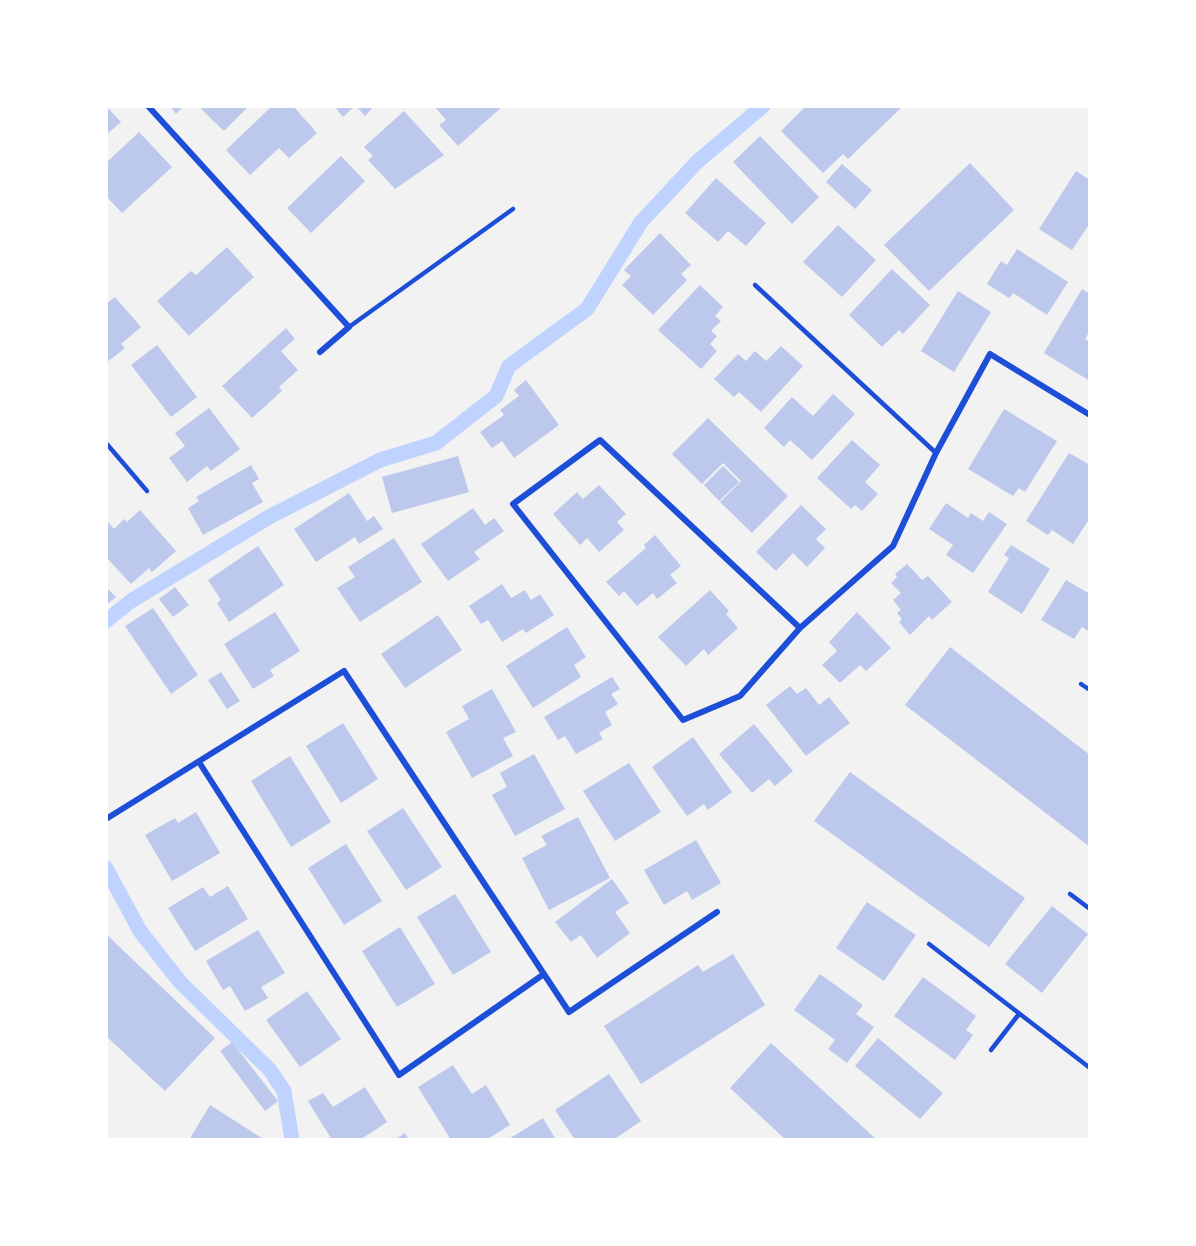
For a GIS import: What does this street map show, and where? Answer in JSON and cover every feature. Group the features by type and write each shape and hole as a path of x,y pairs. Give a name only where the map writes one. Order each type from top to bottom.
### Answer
{"street":[{"path":"148,106 349,327 320,352"},
{"path":"800,628 600,440 513,504 683,720 740,696 800,628 894,546 936,453 990,354 1089,415"},
{"path":"106,819 344,671 569,1012 717,912"},
{"path":"199,762 399,1075 544,974"}],"lane":[{"path":"349,327 513,208"},
{"path":"755,285 936,453"},
{"path":"106,443 147,491"},
{"path":"1081,684 1089,690"},
{"path":"1070,894 1089,909"},
{"path":"929,944 1089,1068"},
{"path":"991,1050 1019,1014"}],"building":[{"path":"106,106 121,122 106,135"},
{"path":"170,106 184,106 176,114"},
{"path":"204,106 249,106 224,131 201,109"},
{"path":"272,106 293,106 317,133 289,158 279,148 250,175 226,150"},
{"path":"334,106 355,106 343,117"},
{"path":"356,106 374,106 365,116"},
{"path":"434,106 503,106 458,146 439,125 446,120"},
{"path":"806,106 903,106 848,159 843,154 823,173 781,131"},
{"path":"404,111 444,155 395,189 368,160 373,156 364,147"},
{"path":"139,132 172,167 122,213 106,196 106,163"},
{"path":"760,136 819,197 792,224 733,162"},
{"path":"341,156 365,181 311,233 287,208"},
{"path":"970,163 1014,210 929,291 884,245"},
{"path":"842,164 872,190 855,209 826,182"},
{"path":"1076,171 1090,180 1090,223 1072,250 1039,229"},
{"path":"716,178 766,223 746,246 728,231 718,242 685,213"},
{"path":"838,225 876,260 842,297 803,262"},
{"path":"660,233 691,265 681,274 687,280 653,315 622,285 631,276 624,270"},
{"path":"227,247 254,277 189,336 157,301 191,271 196,275"},
{"path":"1017,249 1068,282 1047,315 1013,293 1009,298 987,284 1001,261 1007,265"},
{"path":"892,269 930,305 903,334 899,330 882,347 849,315"},
{"path":"700,285 723,307 715,316 721,321 711,331 717,336 710,344 717,351 701,369 658,330"},
{"path":"1082,289 1090,294 1090,331 1085,339 1090,342 1090,381 1044,353"},
{"path":"958,291 991,312 954,372 921,351"},
{"path":"115,297 141,327 121,344 125,348 106,363 106,304"},
{"path":"286,328 295,339 281,351 298,370 279,387 282,391 252,418 222,386"},
{"path":"157,345 197,397 171,417 131,365"},
{"path":"781,346 803,366 761,412 739,392 734,397 714,379 738,354 746,361 755,351 766,361"},
{"path":"526,380 559,425 514,458 502,441 492,448 480,432 504,415 500,410 519,396 514,390"},
{"path":"833,394 855,414 812,460 790,440 784,447 764,428 792,397 813,416"},
{"path":"209,408 240,449 211,471 207,466 187,482 169,458 185,446 175,433"},
{"path":"1004,409 1057,441 1025,492 1019,488 1013,496 968,469"},
{"path":"708,418 788,496 752,533 720,502 741,481 723,463 702,484 672,454"},
{"path":"852,440 880,465 865,482 878,494 862,511 855,505 851,509 817,478"},
{"path":"1069,453 1090,465 1090,518 1073,544 1052,530 1048,535 1026,521"},
{"path":"458,456 469,492 392,513 382,477"},
{"path":"251,465 259,479 252,483 263,502 203,535 188,508 199,501 196,497"},
{"path":"723,466 739,482 719,501 704,485"},
{"path":"599,485 626,514 617,522 624,530 599,552 587,538 580,545 553,514 577,492 583,499"},
{"path":"349,493 367,521 374,516 383,529 359,544 355,537 316,562 294,529"},
{"path":"946,503 968,518 971,513 983,521 989,512 1007,524 973,573 946,555 953,545 929,529"},
{"path":"801,505 826,529 816,539 825,548 807,567 793,553 776,571 756,552"},
{"path":"473,508 485,525 494,518 504,531 474,552 480,559 448,581 421,544"},
{"path":"140,510 176,551 152,572 149,568 131,584 106,557 106,524 108,522 114,529 124,519 127,522"},
{"path":"655,535 681,566 670,575 677,583 657,599 653,593 637,606 624,591 619,596 606,582 646,548 644,545"},
{"path":"394,538 422,582 360,622 337,588 355,577 348,567"},
{"path":"1011,545 1050,569 1022,614 988,592 1009,558 1004,555"},
{"path":"258,546 284,585 229,622 217,603 221,600 208,580"},
{"path":"907,564 922,580 928,576 952,602 932,620 929,616 910,635 899,622 902,619 897,613 901,610 893,600 901,593 891,583 897,577 895,574"},
{"path":"1066,580 1090,594 1090,628 1088,631 1082,627 1074,639 1041,620"},
{"path":"502,584 511,598 525,590 531,600 540,594 554,615 526,633 523,629 502,642 488,620 481,624 469,606"},
{"path":"106,587 116,597 106,605"},
{"path":"175,587 189,605 173,617 159,599"},
{"path":"710,590 729,611 726,614 738,628 708,655 704,649 686,666 658,637"},
{"path":"153,608 198,675 171,694 125,626"},
{"path":"275,612 300,651 270,670 274,676 253,689 224,644"},
{"path":"857,612 891,648 866,671 860,665 840,683 822,665 837,651 829,642"},
{"path":"438,615 462,650 405,688 381,654"},
{"path":"567,627 586,657 574,665 581,677 533,708 506,666"},
{"path":"950,647 1090,755 1090,847 905,705"},
{"path":"221,672 240,701 227,709 208,680"},
{"path":"612,677 620,689 611,694 618,704 605,712 612,725 599,733 603,739 576,754 565,736 558,740 544,717"},
{"path":"790,686 797,694 806,688 819,705 829,697 850,723 806,756 766,705"},
{"path":"492,689 516,732 503,738 513,756 472,778 446,732 469,719 462,706"},
{"path":"343,723 378,779 341,803 306,746"},
{"path":"754,724 793,771 775,786 769,779 752,793 719,754"},
{"path":"693,737 732,792 708,810 704,804 687,816 652,767"},
{"path":"534,754 565,809 515,836 492,795 507,787 500,773"},
{"path":"290,756 331,822 291,847 251,781"},
{"path":"629,763 661,812 615,841 583,791"},
{"path":"850,772 1025,898 989,947 814,821"},
{"path":"403,808 442,867 406,890 367,831"},
{"path":"196,812 220,853 172,881 145,835 175,818 178,823"},
{"path":"578,817 610,878 549,910 522,858 547,845 541,836"},
{"path":"696,840 721,883 692,900 687,891 664,905 644,870"},
{"path":"346,844 382,901 344,925 308,868"},
{"path":"612,879 629,903 615,912 630,933 597,958 581,935 571,942 555,922"},
{"path":"228,886 248,919 195,951 168,908 203,887 210,897"},
{"path":"455,894 491,952 453,975 417,917"},
{"path":"867,902 916,935 884,981 836,948"},
{"path":"1052,906 1088,934 1042,993 1005,964"},
{"path":"400,927 435,984 397,1007 362,951"},
{"path":"258,930 285,973 261,987 268,998 245,1011 230,986 223,990 206,961"},
{"path":"106,934 215,1038 165,1091 106,1036"},
{"path":"733,954 765,1005 641,1084 604,1026 698,965 703,972"},
{"path":"820,974 863,1005 856,1014 874,1027 847,1063 828,1049 835,1040 794,1010"},
{"path":"923,977 976,1016 966,1030 973,1035 955,1060 894,1016"},
{"path":"307,991 341,1039 300,1067 266,1020"},
{"path":"878,1038 943,1093 920,1119 855,1066"},
{"path":"232,1042 278,1101 265,1111 220,1051"},
{"path":"771,1043 877,1140 786,1140 730,1088"},
{"path":"453,1065 472,1094 486,1085 510,1125 486,1140 451,1140 418,1087"},
{"path":"609,1074 641,1121 613,1140 575,1140 555,1110"},
{"path":"365,1087 387,1122 360,1140 332,1140 308,1101 323,1093 333,1107"},
{"path":"210,1105 265,1140 189,1140"},
{"path":"543,1118 556,1140 507,1140"},
{"path":"405,1133 409,1140 394,1140"}],"waterway":[{"path":"106,621 131,601 269,517 380,460 436,443 496,396 509,366 587,309 641,222 697,162 763,106"},
{"path":"106,868 140,931 180,982 270,1070 284,1091 292,1140"}]}
